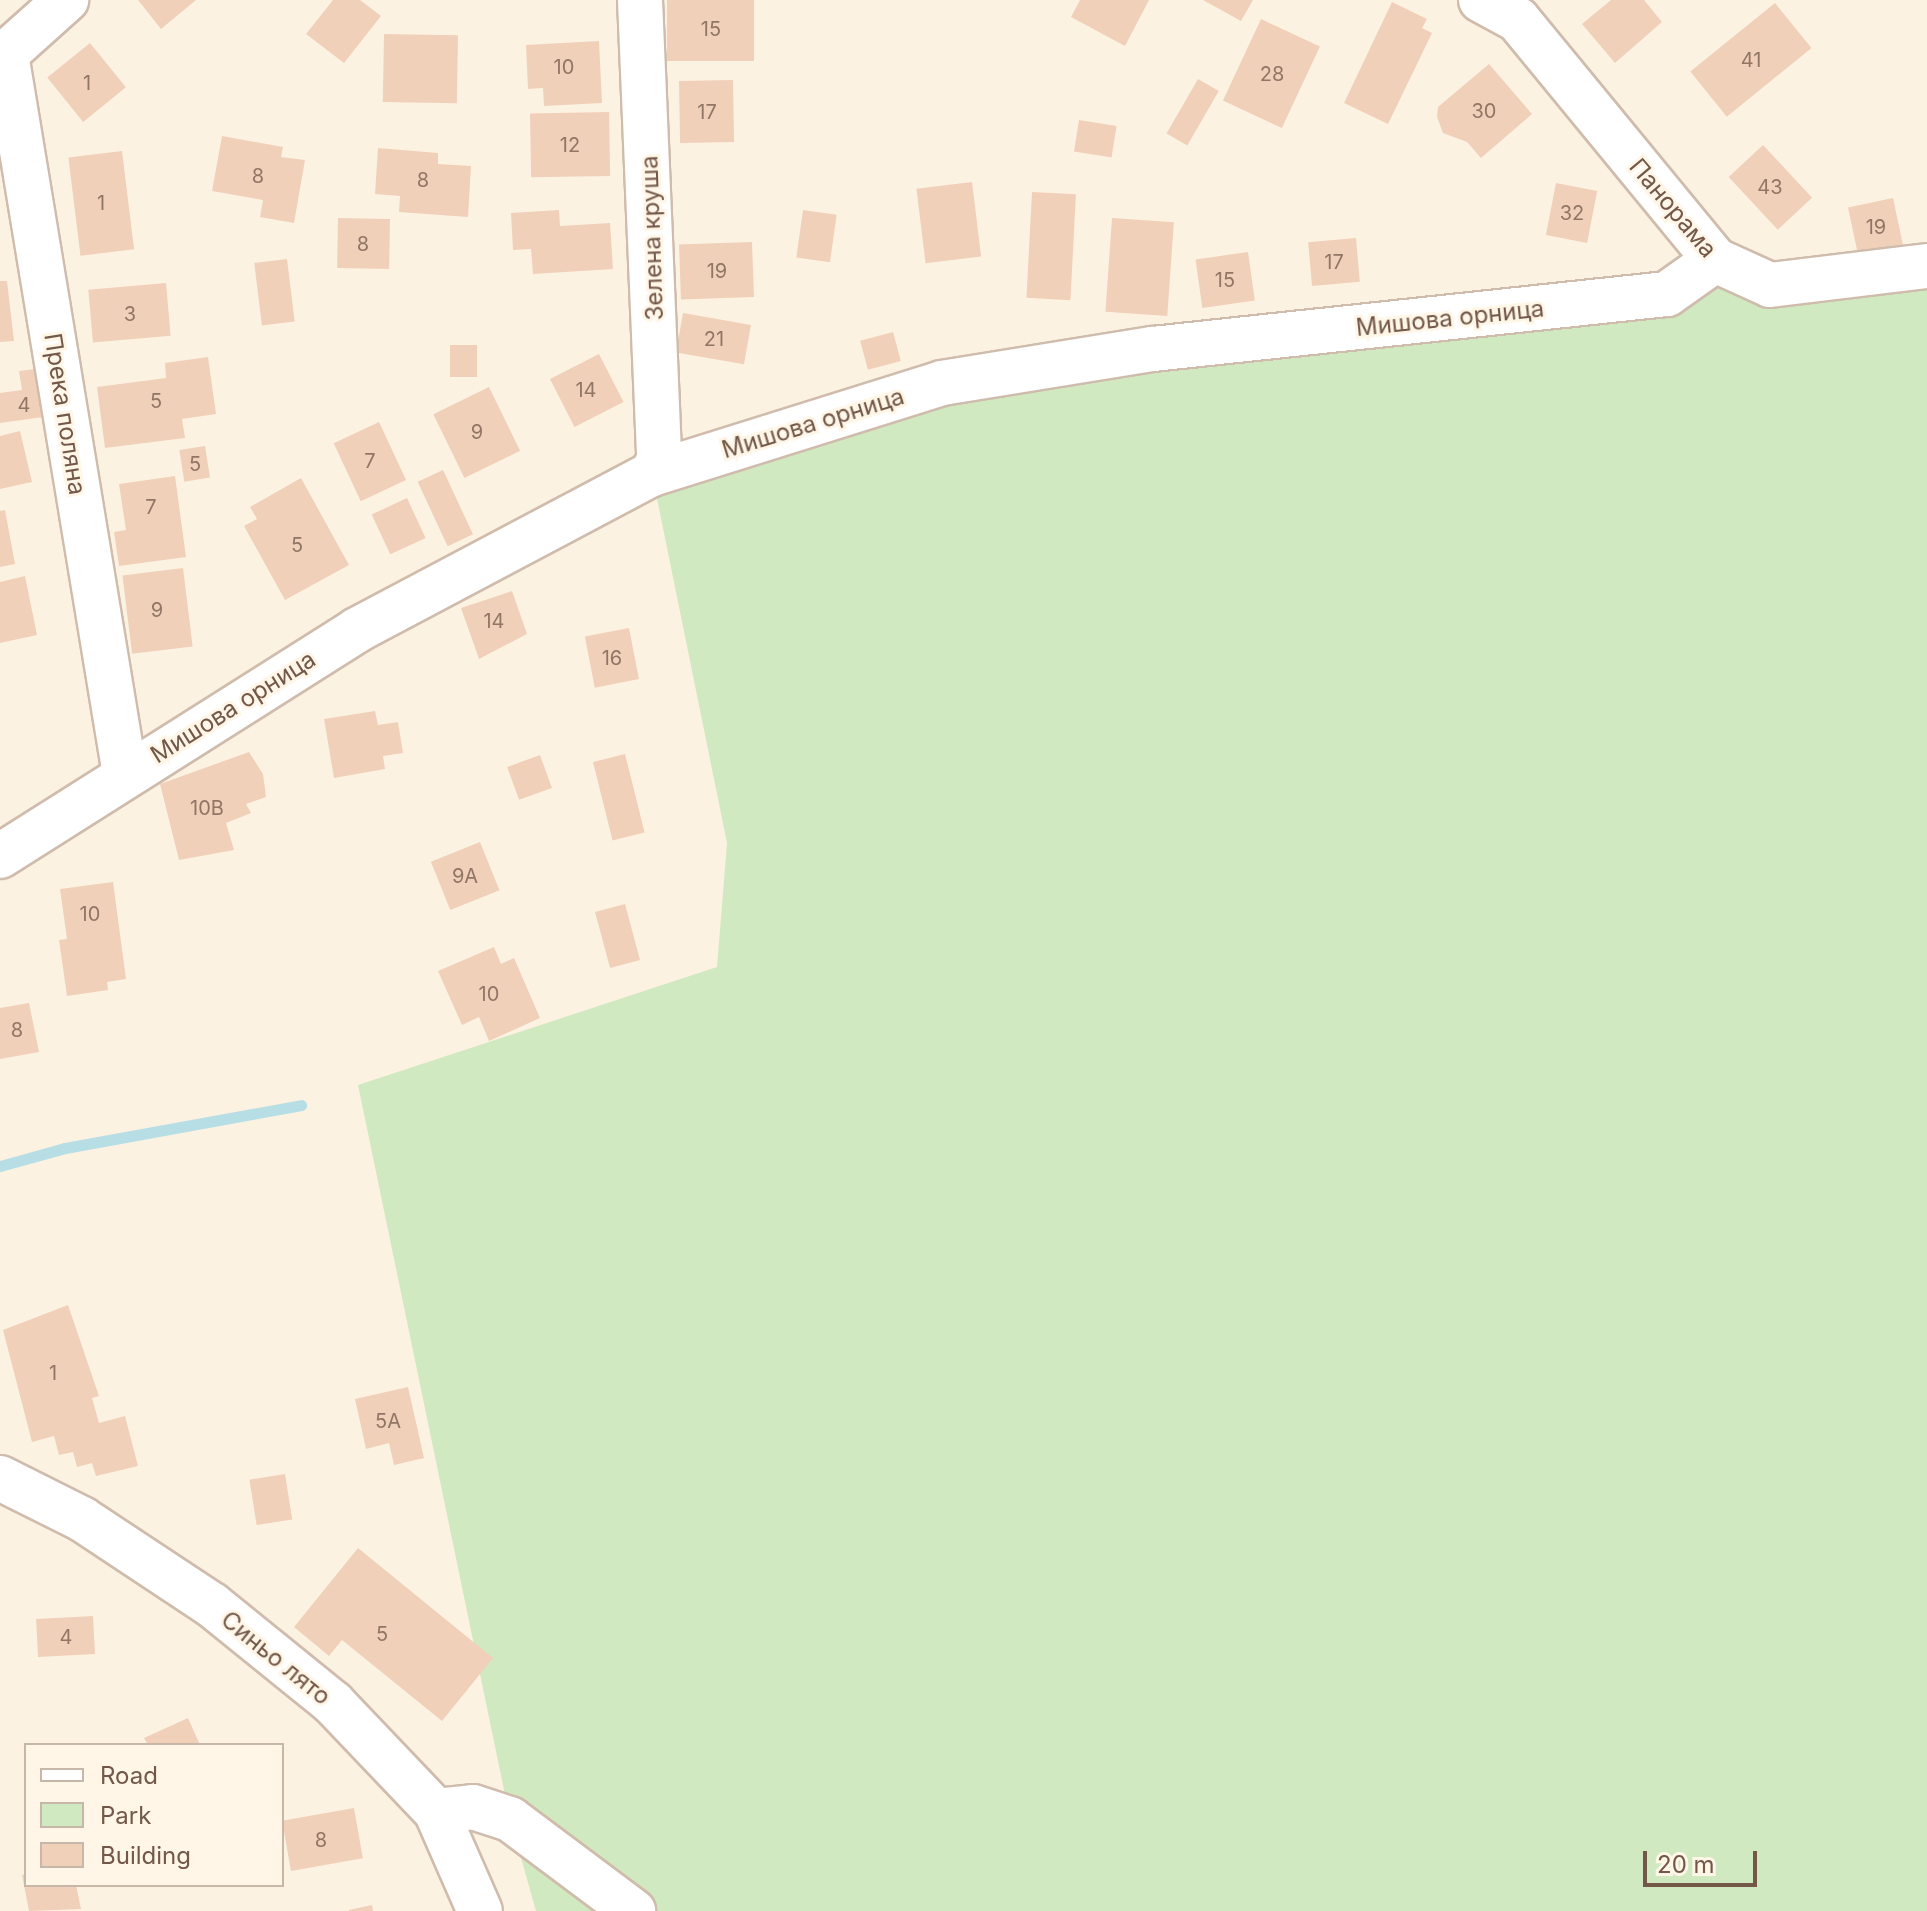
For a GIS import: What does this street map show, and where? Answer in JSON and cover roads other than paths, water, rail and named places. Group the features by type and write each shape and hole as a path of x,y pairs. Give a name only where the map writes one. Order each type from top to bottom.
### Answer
{"street":[{"path":"3,56 66,0"},
{"name":"Зелена круша","path":"640,0 659,460 652,474"},
{"name":"Панорама","path":"1508,7 1715,260 1770,285 1927,266"},
{"name":"Прека поляна","path":"3,56 125,774"},
{"name":"Мишова орница","path":"0,856 125,774 357,630 652,474 942,383 1153,349 1667,294 1715,260"},
{"name":"Синьо лято","path":"0,1478 82,1519 212,1605 333,1703 436,1811 480,1911"},
{"path":"436,1811 473,1807 510,1819 633,1911"}],"waterway":[{"path":"0,1166 65,1148 301,1105"}]}
